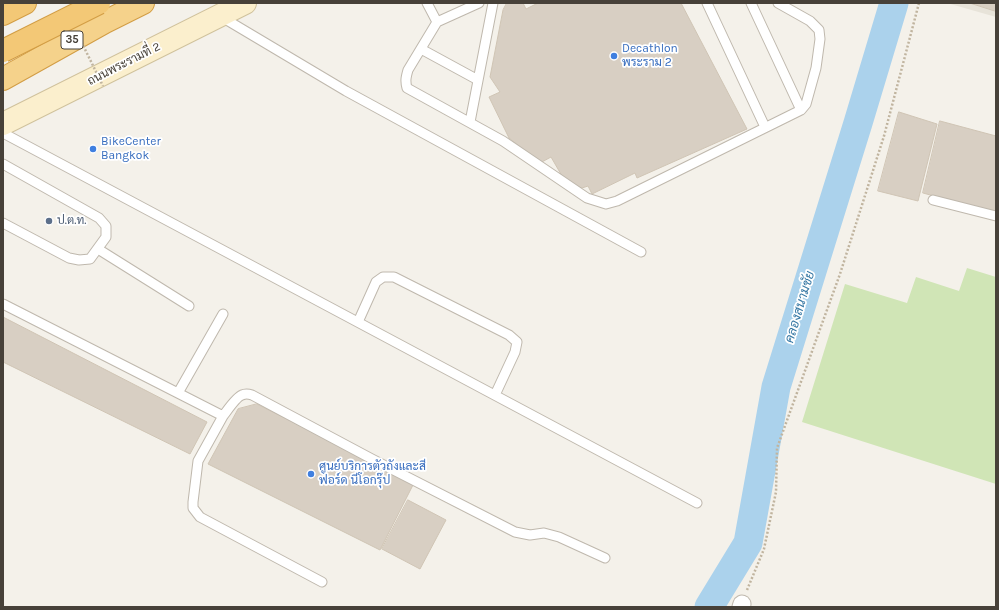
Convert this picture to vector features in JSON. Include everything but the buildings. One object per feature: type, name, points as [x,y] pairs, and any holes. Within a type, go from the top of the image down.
[{"type":"highway","points":[[3,10],[16,3]]},
{"type":"highway","points":[[3,14],[25,3]]},
{"type":"highway","points":[[3,51],[99,3]]},
{"type":"highway","name":"35","points":[[3,79],[105,22],[143,3]]},
{"type":"main road","name":"ถนนพระรามที่ 2","points":[[3,124],[245,3]]},
{"type":"lane","points":[[427,3],[437,22]]},
{"type":"lane","points":[[480,3],[437,22],[408,70],[406,79],[407,88],[503,141],[586,198],[606,204],[617,201],[801,110],[806,104],[816,68],[820,39],[819,30],[810,21],[778,3]]},
{"type":"lane","points":[[470,122],[493,3]]},
{"type":"lane","points":[[707,3],[765,127]]},
{"type":"lane","points":[[750,3],[801,110]]},
{"type":"lane","points":[[219,16],[346,91],[641,252]]},
{"type":"lane","points":[[421,49],[478,80]]},
{"type":"lane","points":[[3,133],[697,503]]},
{"type":"lane","points":[[3,164],[100,218],[106,226],[106,237],[90,258],[79,260],[69,258],[3,223]]},
{"type":"lane","points":[[933,200],[996,216]]},
{"type":"lane","points":[[98,248],[189,306]]},
{"type":"lane","points":[[358,322],[376,282],[383,277],[394,277],[509,335],[517,342],[515,352],[495,395]]},
{"type":"lane","points":[[3,304],[223,416]]},
{"type":"lane","points":[[178,393],[223,314]]},
{"type":"lane","points":[[322,582],[200,517],[193,508],[198,461],[223,416],[238,397],[242,395],[252,395],[514,532],[530,535],[544,533],[559,537],[605,558]]},
{"type":"path","points":[[741,605],[764,549],[776,492],[777,448],[840,274],[882,143],[919,3]]},
{"type":"path","points":[[76,31],[103,86]]},
{"type":"shaded area","points":[[947,3],[996,3],[996,17]]},
{"type":"green space","points":[[967,268],[996,277],[996,484],[802,422],[845,284],[907,303],[916,277],[959,291]]},
{"type":"waterway","name":"คลองสนามชัย","points":[[709,607],[748,543],[776,387],[894,3]]},
{"type":"place","name":"Decathlon พระราม 2","points":[[614,56]]},
{"type":"place","name":"BikeCenter Bangkok","points":[[93,149]]},
{"type":"place","name":"ป.ต.ท.","points":[[49,221]]},
{"type":"place","name":"ศูนย์บริการตัวถังและสี ฟอร์ด นีโอกรุ๊ป","points":[[311,474]]}]
